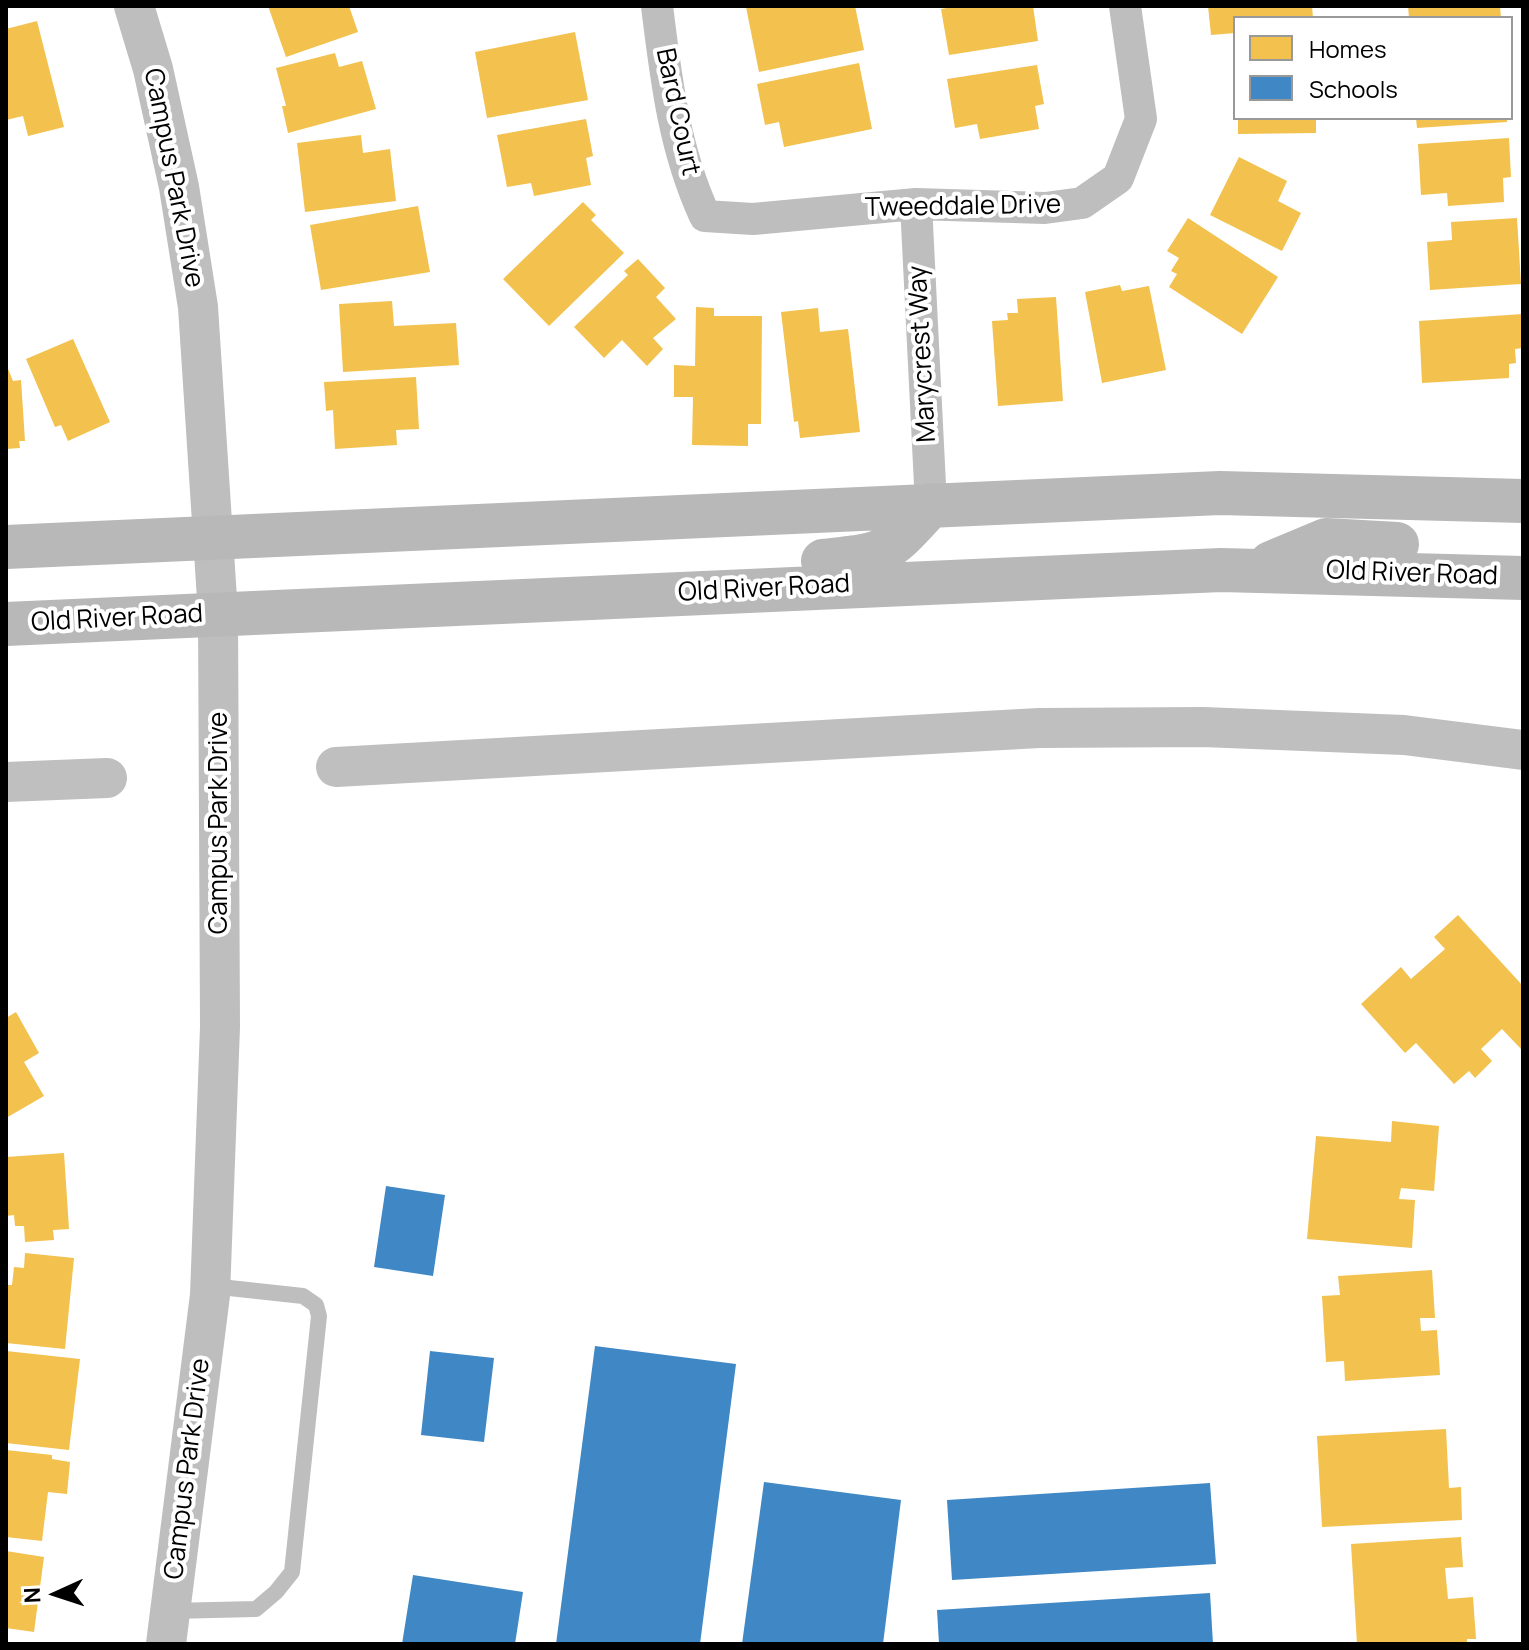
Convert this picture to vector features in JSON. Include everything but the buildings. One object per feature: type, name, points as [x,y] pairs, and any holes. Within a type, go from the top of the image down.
[{"type":"main road","points":[[6,547],[1220,493],[1523,501]]},
{"type":"main road","points":[[696,592],[724,571],[878,555],[896,543],[931,505]]},
{"type":"main road","points":[[1254,570],[1326,540],[1523,551]]},
{"type":"main road","name":"Old River Road","points":[[6,624],[1254,570],[1523,578]]},
{"type":"street","name":"Campus Park Drive","points":[[134,6],[153,69],[179,187],[198,307],[218,614],[220,1012],[210,1286],[168,1628]]},
{"type":"street","name":"Bard Court","points":[[657,6],[669,100],[686,175],[705,216],[753,219]]},
{"type":"street","name":"Tweeddale Drive","points":[[753,219],[916,204],[1045,208],[1082,203],[1118,178],[1141,119],[1125,6]]},
{"type":"street","name":"Marycrest Way","points":[[916,204],[931,505]]},
{"type":"lane","points":[[168,1628],[256,1609],[276,1592],[292,1572],[319,1316],[316,1305],[303,1296],[210,1286]]},
{"type":"waterway","points":[[336,767],[1039,728],[1203,727],[1404,735],[1523,750]]},
{"type":"waterway","points":[[6,782],[107,778]]}]
